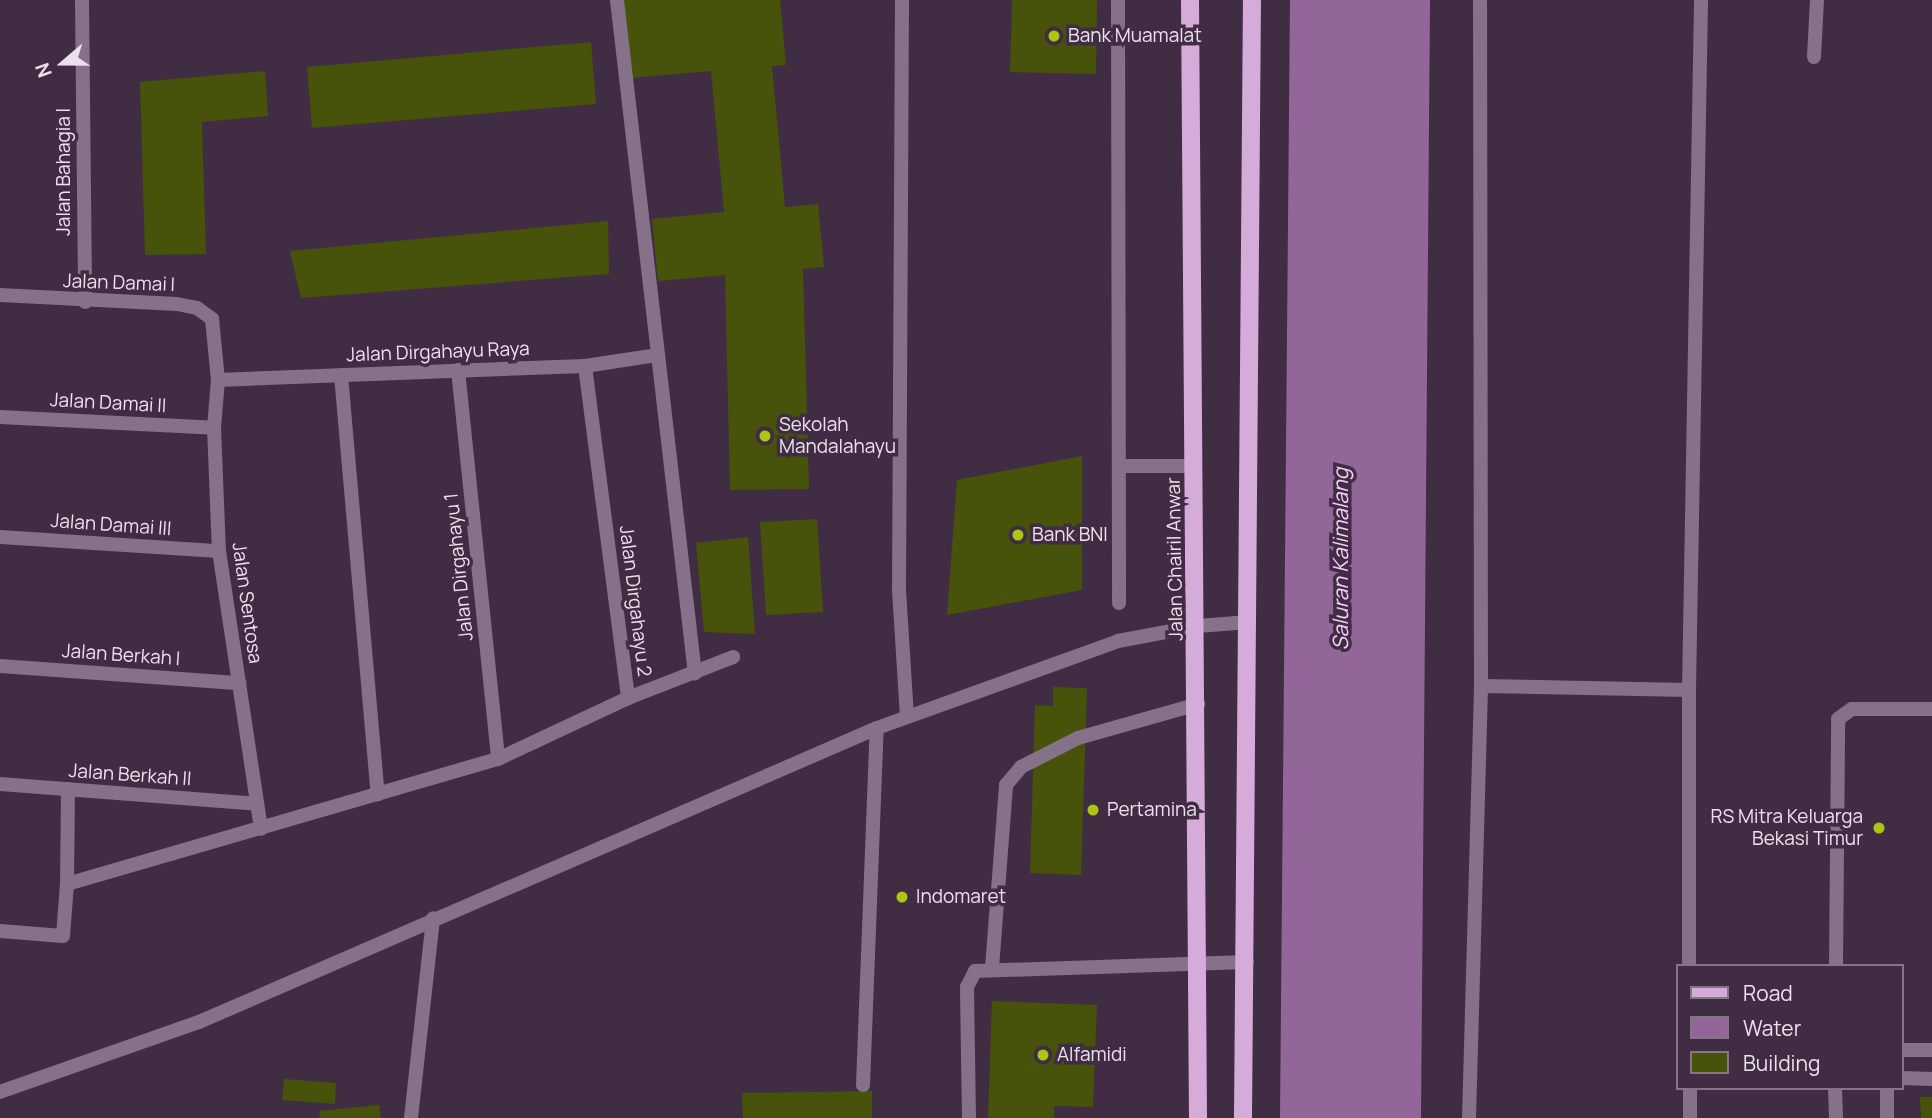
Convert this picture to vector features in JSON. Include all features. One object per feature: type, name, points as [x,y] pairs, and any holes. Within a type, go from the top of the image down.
[{"type":"main road","name":"Jalan Chairil Anwar","points":[[1190,0],[1198,626],[1198,1118]]},
{"type":"main road","points":[[1243,1118],[1247,962],[1252,0]]},
{"type":"street","name":"Jalan Bahagia I","points":[[82,0],[85,302]]},
{"type":"street","points":[[617,0],[695,674]]},
{"type":"street","points":[[902,0],[899,590],[907,716]]},
{"type":"street","points":[[1118,0],[1119,603]]},
{"type":"street","points":[[1469,1118],[1481,686],[1480,0]]},
{"type":"street","points":[[1689,964],[1689,690],[1701,0]]},
{"type":"street","points":[[1814,57],[1817,0]]},
{"type":"street","name":"Jalan Damai I","points":[[0,295],[85,302],[177,304],[206,313],[214,326],[218,380]]},
{"type":"street","name":"Jalan Dirgahayu Raya","points":[[218,380],[585,366],[658,355]]},
{"type":"street","name":"Jalan Dirgahayu 2","points":[[67,884],[498,759],[628,698],[585,366]]},
{"type":"street","name":"Jalan Dirgahayu 1","points":[[458,370],[498,759]]},
{"type":"street","points":[[341,375],[378,794]]},
{"type":"street","name":"Jalan Sentosa","points":[[218,380],[214,428],[219,551],[261,829]]},
{"type":"street","name":"Jalan Damai II","points":[[0,416],[214,428]]},
{"type":"street","points":[[1119,466],[1194,466]]},
{"type":"street","name":"Jalan Damai III","points":[[0,537],[219,551]]},
{"type":"street","points":[[0,1092],[199,1022],[877,727],[1118,641],[1198,626],[1248,622]]},
{"type":"street","points":[[628,698],[733,657]]},
{"type":"street","name":"Jalan Berkah I","points":[[0,666],[239,683]]},
{"type":"street","points":[[1481,686],[1689,690]]},
{"type":"street","points":[[992,968],[1006,785],[1021,767],[1078,738],[1198,704]]},
{"type":"street","points":[[1836,964],[1838,719],[1852,709],[1932,709]]},
{"type":"street","points":[[863,1085],[877,727]]},
{"type":"street","name":"Jalan Berkah II","points":[[0,784],[257,804]]},
{"type":"street","points":[[0,931],[63,936],[67,884],[68,789]]},
{"type":"street","points":[[411,1118],[433,918]]},
{"type":"street","points":[[969,1118],[967,988],[975,971],[992,968],[1247,962]]},
{"type":"street","points":[[1904,1050],[1932,1050]]},
{"type":"street","points":[[1904,1078],[1932,1079]]},
{"type":"street","points":[[1690,1090],[1690,1118]]},
{"type":"street","points":[[1835,1090],[1836,1118]]},
{"type":"street","points":[[1887,1090],[1887,1118]]},
{"type":"water","name":"Saluran Kalimalang","points":[[1290,0],[1430,0],[1421,1118],[1280,1118]]},
{"type":"building","points":[[624,0],[780,0],[786,65],[772,66],[785,207],[818,204],[824,267],[803,269],[809,489],[730,490],[725,275],[658,281],[652,219],[724,212],[711,71],[631,78]]},
{"type":"building","name":"Bank Muamalat","points":[[1012,0],[1097,0],[1096,74],[1010,72]]},
{"type":"building","points":[[591,42],[596,104],[312,128],[307,67]]},
{"type":"building","points":[[265,71],[268,116],[202,122],[206,254],[145,255],[140,82]]},
{"type":"building","points":[[608,221],[609,274],[301,298],[290,251]]},
{"type":"building","name":"Bank BNI","points":[[1082,456],[1082,590],[947,615],[957,480]]},
{"type":"building","points":[[817,519],[823,612],[766,615],[760,522]]},
{"type":"building","points":[[748,537],[755,634],[704,632],[696,543]]},
{"type":"building","points":[[1053,687],[1087,688],[1081,875],[1030,873],[1035,705],[1053,706]]},
{"type":"building","name":"Alfamidi","points":[[992,1001],[1097,1005],[1093,1107],[1054,1106],[1054,1118],[988,1118]]},
{"type":"building","points":[[284,1079],[336,1083],[335,1104],[282,1100]]},
{"type":"building","points":[[872,1091],[872,1118],[743,1118],[742,1093]]},
{"type":"building","points":[[1920,1097],[1932,1097],[1932,1118],[1921,1118]]},
{"type":"building","points":[[379,1105],[381,1118],[320,1118],[319,1111]]},
{"type":"place","name":"Bank Muamalat","points":[[1054,36]]},
{"type":"place","name":"Sekolah Mandalahayu","points":[[765,436]]},
{"type":"place","name":"Bank BNI","points":[[1018,535]]},
{"type":"place","name":"Pertamina","points":[[1093,810]]},
{"type":"place","name":"RS Mitra Keluarga Bekasi Timur","points":[[1879,828]]},
{"type":"place","name":"Indomaret","points":[[902,897]]},
{"type":"place","name":"Alfamidi","points":[[1043,1055]]}]
